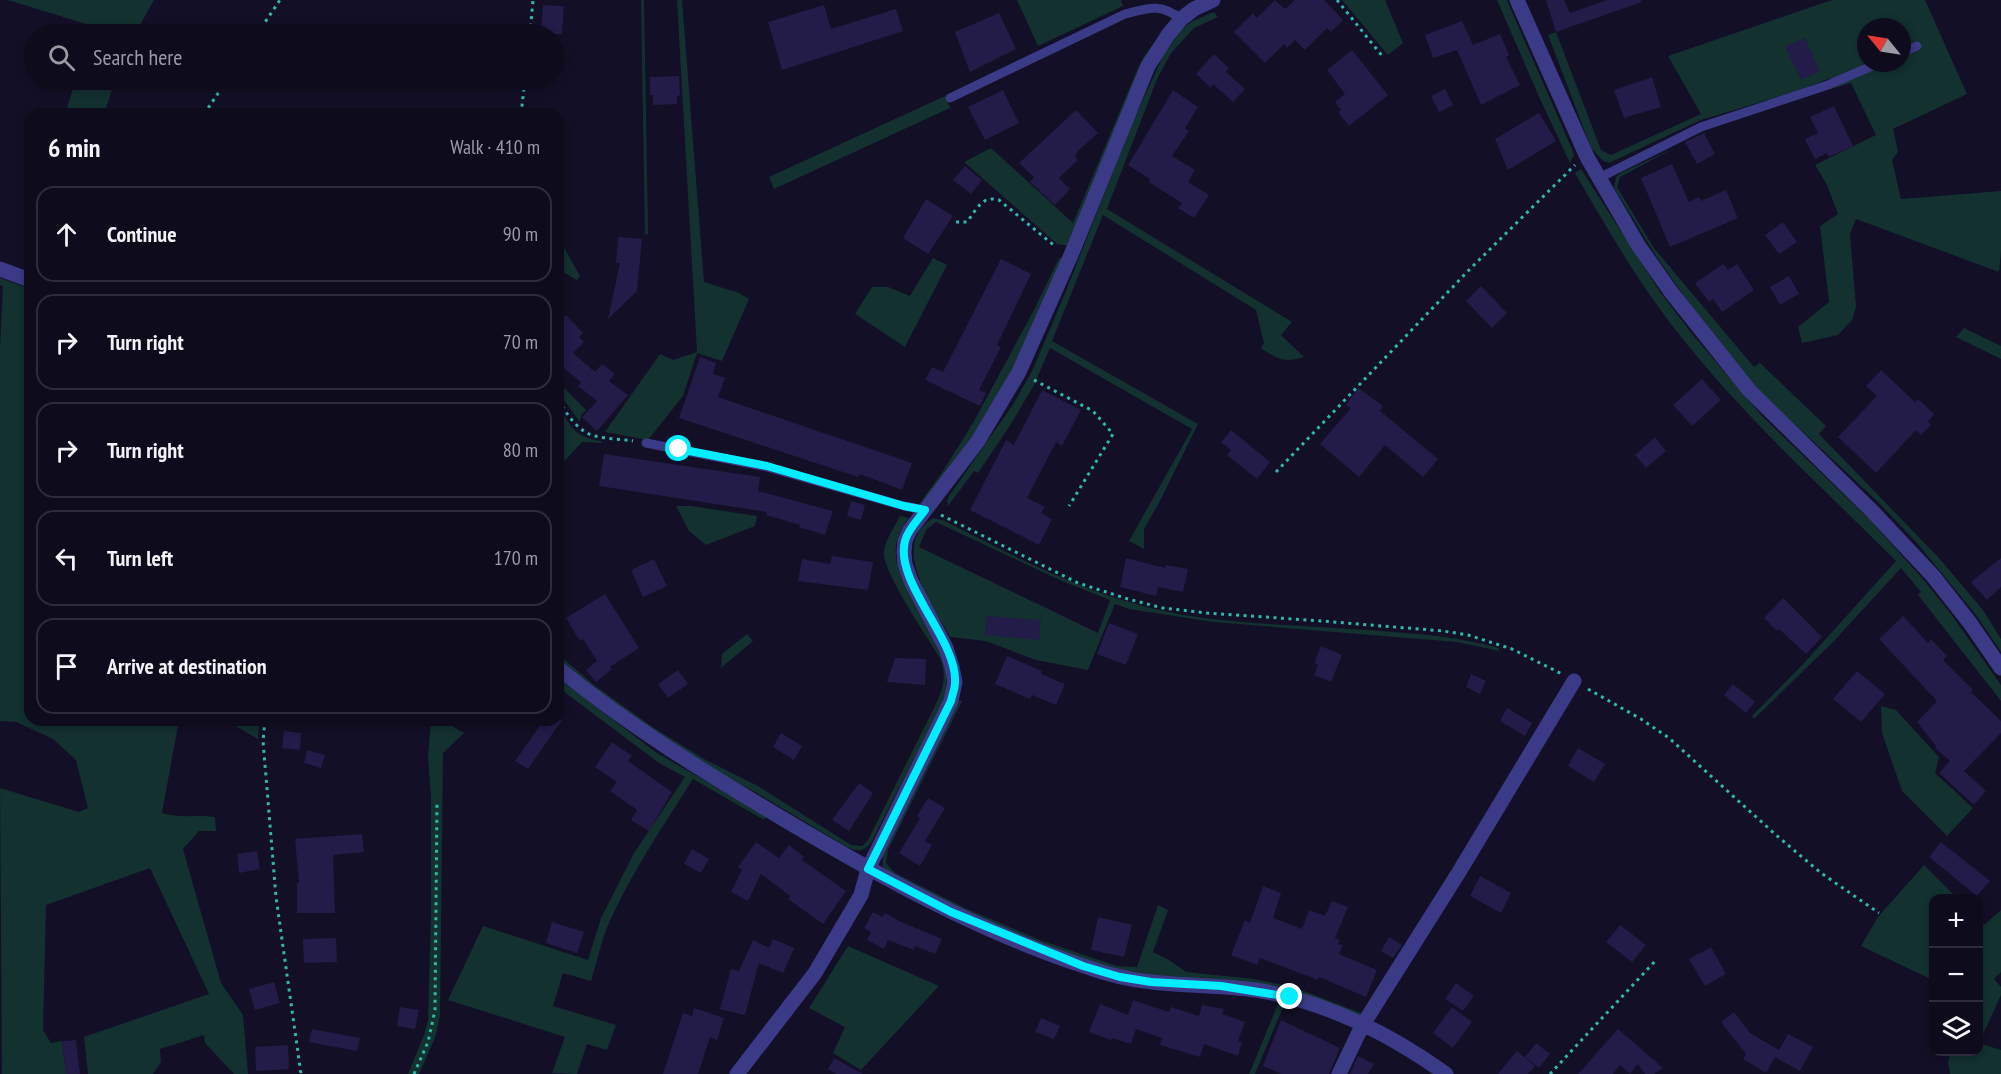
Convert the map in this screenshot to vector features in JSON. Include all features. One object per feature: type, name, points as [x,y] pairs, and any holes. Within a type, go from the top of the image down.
[{"type":"street","points":[[737,1074],[815,973],[861,895],[868,869],[951,701],[955,682],[946,648],[911,581],[905,564],[905,541],[910,530],[978,441],[1019,372],[1071,255],[1148,66],[1167,35],[1181,19],[1194,9],[1213,0]]},
{"type":"street","points":[[1517,0],[1587,157],[1638,245],[1696,325],[1749,390],[1873,512],[1933,576],[1970,623],[2001,668]]},
{"type":"street","points":[[0,269],[24,278]]},
{"type":"street","points":[[564,673],[600,703],[703,771],[868,869],[951,912],[1083,966],[1120,977],[1151,982],[1221,986],[1290,997],[1331,1010],[1408,1050],[1446,1074]]},
{"type":"street","points":[[1339,1074],[1362,1026],[1459,872],[1574,681]]},
{"type":"lane","points":[[950,98],[1125,14],[1158,4],[1181,19]]},
{"type":"lane","points":[[1911,49],[1917,46]]},
{"type":"lane","points":[[1599,178],[1701,127],[1828,85],[1858,72]]},
{"type":"lane","points":[[646,443],[767,466],[925,510]]},
{"type":"path","points":[[264,24],[280,0]]},
{"type":"path","points":[[531,24],[533,0]]},
{"type":"path","points":[[1337,0],[1383,57]]},
{"type":"path","points":[[208,108],[220,90]]},
{"type":"path","points":[[523,108],[524,90]]},
{"type":"path","points":[[1276,472],[1468,271],[1559,180],[1587,157]]},
{"type":"path","points":[[956,222],[968,222],[984,200],[992,198],[999,200],[1055,247],[1071,255]]},
{"type":"path","points":[[1019,372],[1093,411],[1113,434],[1069,506]]},
{"type":"path","points":[[564,409],[586,433],[646,443]]},
{"type":"path","points":[[925,510],[943,516],[1078,583],[1162,608],[1443,631],[1468,635],[1512,649],[1539,661],[1641,719],[1669,738],[1821,873],[1879,913]]},
{"type":"path","points":[[265,726],[276,897],[300,1074]]},
{"type":"path","points":[[414,1074],[428,1042],[435,1010],[437,801]]},
{"type":"path","points":[[1550,1074],[1657,958]]},
{"type":"green space","points":[[8,0],[154,0],[141,24],[86,24]]},
{"type":"green space","points":[[641,0],[644,0],[648,234],[645,234]]},
{"type":"green space","points":[[677,0],[682,0],[704,282],[739,293],[749,299],[722,361],[697,353],[683,396],[648,440],[605,432],[660,354],[673,360],[697,352]]},
{"type":"green space","points":[[1017,0],[1121,0],[1123,6],[1038,46]]},
{"type":"green space","points":[[1342,0],[1385,0],[1403,43],[1388,55]]},
{"type":"green space","points":[[1497,0],[1507,0],[1572,149],[1574,155],[1570,163],[1540,99]]},
{"type":"green space","points":[[1832,0],[1925,0],[1967,94],[1893,129],[1898,152],[1892,160],[1901,199],[2001,191],[1999,272],[1856,219],[1850,234],[1856,307],[1852,320],[1838,335],[1802,343],[1798,327],[1829,302],[1820,226],[1838,214],[1827,185],[1815,165],[1876,135],[1851,83],[1835,88],[1831,78],[1794,92],[1701,120],[1609,163],[1602,160],[1591,148],[1548,35],[1556,32],[1601,150],[1611,155],[1701,114],[1668,56]]},
{"type":"green space","points":[[1214,12],[1218,17],[1194,28],[1171,53],[1157,79],[1107,209],[1292,322],[1281,335],[1304,357],[1291,360],[1281,359],[1261,348],[1264,343],[1256,310],[1103,215],[1052,341],[1198,424],[1144,529],[1144,549],[1129,541],[1192,429],[1050,348],[1034,385],[1011,424],[978,473],[974,471],[948,506],[949,496],[1014,403],[1033,369],[1131,126],[1163,56],[1182,29],[1192,21]]},
{"type":"green space","points":[[1171,20],[1069,246],[1057,244],[964,162],[991,148],[1073,223],[1137,70]]},
{"type":"green space","points":[[73,90],[112,90],[106,108],[67,108]]},
{"type":"green space","points":[[945,96],[950,108],[774,189],[769,177]]},
{"type":"green space","points":[[1676,147],[1620,177],[1617,187],[1654,248],[1754,367],[1760,363],[1826,426],[1819,434],[1939,558],[1983,610],[2001,639],[2001,652],[1976,615],[1917,543],[1877,501],[1754,386],[1693,309],[1656,256],[1614,188],[1616,177]]},
{"type":"green space","points":[[1581,169],[1660,292],[1693,335],[1763,417],[1869,519],[1923,579],[1951,614],[2001,685],[2001,701],[1918,595],[1921,592],[1901,568],[1833,642],[1754,719],[1752,716],[1805,662],[1896,561],[1738,404],[1690,348],[1643,285],[1615,241],[1575,173]]},
{"type":"green space","points":[[564,248],[580,276],[577,280],[564,272]]},
{"type":"green space","points":[[933,258],[947,265],[905,347],[855,314],[872,287],[888,287],[910,296]]},
{"type":"green space","points":[[1059,258],[1064,259],[1022,353],[998,397],[964,448],[912,514],[898,538],[896,559],[899,571],[937,644],[946,670],[947,684],[945,698],[868,846],[860,850],[847,847],[755,792],[704,765],[591,689],[564,665],[564,659],[594,685],[654,728],[706,760],[758,786],[851,845],[862,846],[868,840],[936,703],[944,678],[940,658],[889,572],[885,559],[885,546],[900,516],[909,518],[943,471],[973,423],[1034,310]]},
{"type":"green space","points":[[0,278],[24,287],[24,726],[16,722],[0,721],[0,348],[3,286],[0,285]]},
{"type":"green space","points":[[1964,328],[2001,346],[2001,359],[1956,337]]},
{"type":"green space","points":[[564,388],[586,410],[581,415],[580,422],[564,400]]},
{"type":"green space","points":[[564,415],[579,434],[602,441],[601,443],[582,442],[564,462]]},
{"type":"green space","points":[[676,506],[691,506],[757,516],[755,526],[706,545],[689,531]]},
{"type":"green space","points":[[933,518],[945,521],[1070,581],[1135,604],[1169,612],[1248,622],[1440,636],[1484,644],[1499,648],[1499,651],[1457,642],[1213,622],[1129,609],[1115,604],[1088,670],[1036,660],[986,641],[950,637],[918,576],[914,559],[914,544],[920,530]],"holes":[[[936,522],[1062,581],[1110,600],[1098,633],[919,547],[926,530]]]},
{"type":"green space","points":[[747,634],[753,641],[721,668],[722,654]]},
{"type":"green space","points":[[564,683],[657,753],[767,816],[764,820],[693,779],[648,850],[618,904],[604,937],[591,981],[563,973],[553,1006],[616,1025],[607,1050],[587,1044],[577,1074],[552,1073],[565,1037],[448,1000],[483,926],[588,960],[601,918],[634,853],[685,777],[659,763],[564,692]]},
{"type":"green space","points":[[959,701],[962,701],[888,850],[886,863],[895,873],[965,908],[1040,940],[1117,966],[1137,967],[1158,905],[1168,910],[1153,952],[1186,972],[1254,979],[1296,988],[1366,1015],[1360,1019],[1335,1007],[1126,972],[1090,962],[1002,928],[886,872],[882,854]]},
{"type":"green space","points":[[1881,706],[1896,710],[1939,757],[1935,773],[1973,808],[1947,836],[1902,791],[1882,733]]},
{"type":"green space","points":[[25,726],[178,726],[162,813],[176,816],[215,817],[216,831],[199,831],[183,849],[221,983],[243,1015],[248,1074],[234,1074],[205,1043],[204,1035],[160,1049],[161,1062],[153,1074],[88,1074],[84,1037],[209,994],[150,868],[46,905],[43,1030],[51,1043],[62,1041],[66,1074],[2,1074],[0,788],[79,812],[88,808],[76,760],[53,739]]},
{"type":"green space","points":[[235,726],[259,726],[258,739]]},
{"type":"green space","points":[[431,726],[452,726],[464,733],[443,753],[440,1016],[435,1038],[419,1074],[408,1074],[428,1020],[431,797],[428,758]]},
{"type":"green space","points":[[1924,865],[1953,894],[1929,894],[1929,978],[1861,946],[1878,917]]},
{"type":"green space","points":[[2001,910],[2001,972],[1994,979],[2001,987],[2001,995],[1983,1034],[1983,924]]},
{"type":"green space","points":[[848,946],[939,986],[861,1070],[833,1053],[845,1027],[809,1008]]},
{"type":"green space","points":[[1278,1004],[1284,1005],[1255,1074],[1249,1074]]},
{"type":"green space","points":[[1983,1044],[2001,1050],[2001,1074],[1950,1074],[1950,1056],[1983,1056]]},
{"type":"building","points":[[1275,0],[1285,9],[1295,0],[1324,0],[1343,20],[1331,32],[1327,28],[1305,50],[1295,40],[1287,48],[1284,44],[1265,63],[1234,32],[1253,13],[1257,18]]},
{"type":"building","points":[[1546,0],[1564,0],[1570,13],[1607,0],[1641,0],[1642,2],[1556,32]]},
{"type":"building","points":[[543,5],[564,6],[563,24],[542,24]]},
{"type":"building","points":[[824,5],[831,29],[896,9],[903,31],[782,70],[768,22]]},
{"type":"building","points":[[999,13],[1016,49],[970,72],[955,32]]},
{"type":"building","points":[[1462,21],[1473,45],[1500,34],[1509,55],[1506,57],[1520,85],[1481,105],[1457,50],[1433,58],[1425,35]]},
{"type":"building","points":[[1805,38],[1820,71],[1801,80],[1785,47]]},
{"type":"building","points":[[1352,50],[1388,95],[1349,126],[1338,112],[1341,110],[1335,102],[1345,94],[1327,70]]},
{"type":"building","points":[[1214,54],[1229,68],[1226,72],[1245,89],[1233,102],[1213,84],[1211,88],[1196,74]]},
{"type":"building","points":[[679,76],[680,95],[677,96],[677,104],[653,105],[653,95],[650,95],[650,77]]},
{"type":"building","points":[[1652,77],[1661,107],[1624,118],[1614,90]]},
{"type":"building","points":[[1445,89],[1453,105],[1439,112],[1431,96]]},
{"type":"building","points":[[1003,90],[1019,123],[985,140],[968,107]]},
{"type":"building","points":[[1173,90],[1198,107],[1185,128],[1189,131],[1172,156],[1195,170],[1188,182],[1209,195],[1194,218],[1178,208],[1182,203],[1149,182],[1150,179],[1128,165]]},
{"type":"building","points":[[1834,106],[1853,146],[1829,157],[1827,153],[1815,159],[1805,139],[1818,133],[1810,117]]},
{"type":"building","points":[[1076,110],[1098,133],[1078,151],[1075,156],[1078,160],[1059,178],[1070,189],[1055,205],[1030,182],[1034,177],[1019,163]]},
{"type":"building","points":[[1539,113],[1556,141],[1508,170],[1495,139]]},
{"type":"building","points":[[1704,133],[1715,154],[1697,164],[1685,142]]},
{"type":"building","points":[[1672,164],[1689,202],[1699,197],[1701,201],[1726,190],[1738,218],[1670,247],[1641,178]]},
{"type":"building","points":[[965,166],[982,180],[971,194],[953,180]]},
{"type":"building","points":[[926,199],[953,216],[928,254],[903,238]]},
{"type":"building","points":[[1783,222],[1797,242],[1779,254],[1765,235]]},
{"type":"building","points":[[618,237],[642,239],[637,291],[608,319],[620,263],[616,263]]},
{"type":"building","points":[[1001,259],[1031,274],[997,345],[1001,347],[979,390],[986,393],[980,406],[925,380],[932,367],[943,372]]},
{"type":"building","points":[[1723,264],[1728,270],[1737,264],[1754,290],[1722,312],[1713,299],[1709,302],[1695,283]]},
{"type":"building","points":[[1789,276],[1799,294],[1780,305],[1770,287]]},
{"type":"building","points":[[1481,286],[1507,313],[1492,328],[1466,301]]},
{"type":"building","points":[[566,315],[583,333],[579,337],[584,342],[573,353],[595,372],[602,364],[615,374],[609,381],[628,395],[597,431],[582,417],[597,401],[578,386],[581,382],[564,368],[564,317]]},
{"type":"building","points":[[700,357],[716,363],[713,374],[725,378],[718,397],[912,463],[902,490],[860,474],[858,477],[679,418]]},
{"type":"building","points":[[1881,370],[1915,402],[1918,399],[1934,414],[1928,422],[1931,425],[1921,435],[1916,430],[1876,473],[1838,437],[1877,396],[1866,386]]},
{"type":"building","points":[[1702,379],[1721,400],[1692,426],[1673,405]]},
{"type":"building","points":[[1358,388],[1383,406],[1380,411],[1438,459],[1423,477],[1385,445],[1359,477],[1320,444],[1351,408],[1346,405]]},
{"type":"building","points":[[1042,390],[1081,410],[1062,446],[1056,442],[1027,498],[1045,507],[1041,513],[1052,519],[1039,545],[970,510],[1006,440],[1014,445]]},
{"type":"building","points":[[1231,430],[1270,462],[1257,479],[1227,455],[1231,450],[1221,442]]},
{"type":"building","points":[[1655,437],[1666,451],[1646,468],[1635,455]]},
{"type":"building","points":[[604,454],[760,477],[758,491],[833,511],[825,535],[766,515],[767,512],[599,486]]},
{"type":"building","points":[[851,501],[865,505],[861,520],[847,516]]},
{"type":"building","points":[[832,556],[873,562],[868,590],[798,581],[802,559],[830,564]]},
{"type":"building","points":[[1126,558],[1165,568],[1166,565],[1188,569],[1183,592],[1158,587],[1156,596],[1120,587]]},
{"type":"building","points":[[2001,558],[2001,587],[1987,600],[1971,582]]},
{"type":"building","points":[[654,559],[667,586],[643,597],[631,570]]},
{"type":"building","points":[[605,594],[639,648],[610,667],[612,669],[596,682],[586,670],[597,661],[583,639],[580,641],[566,618]]},
{"type":"building","points":[[1783,598],[1822,637],[1806,654],[1764,618]]},
{"type":"building","points":[[987,616],[1041,620],[1039,640],[985,635]]},
{"type":"building","points":[[1903,616],[1928,643],[1931,639],[1947,656],[1943,660],[2001,721],[2001,733],[1964,771],[1986,791],[1974,805],[1939,773],[1950,761],[1935,748],[1936,746],[1917,722],[1937,701],[1879,639]]},
{"type":"building","points":[[1109,623],[1138,634],[1126,665],[1097,654]]},
{"type":"building","points":[[1321,646],[1342,655],[1331,682],[1314,675],[1318,665],[1314,663]]},
{"type":"building","points":[[1007,656],[1065,684],[1056,705],[1032,695],[1030,699],[995,684]]},
{"type":"building","points":[[895,658],[926,659],[925,685],[887,682]]},
{"type":"building","points":[[678,670],[688,684],[668,698],[658,684]]},
{"type":"building","points":[[1857,671],[1885,694],[1861,722],[1833,699]]},
{"type":"building","points":[[1471,674],[1486,681],[1480,694],[1466,687]]},
{"type":"building","points":[[1733,684],[1755,702],[1746,713],[1724,695]]},
{"type":"building","points":[[1507,708],[1532,723],[1525,736],[1500,721]]},
{"type":"building","points":[[540,726],[558,726],[528,769],[515,761]]},
{"type":"building","points":[[284,731],[301,733],[300,750],[282,748]]},
{"type":"building","points":[[781,733],[802,746],[794,760],[773,747]]},
{"type":"building","points":[[612,742],[632,756],[628,761],[672,792],[649,831],[631,820],[637,810],[610,791],[617,782],[595,767]]},
{"type":"building","points":[[1578,748],[1605,764],[1594,782],[1568,766]]},
{"type":"building","points":[[307,750],[325,755],[321,768],[304,763]]},
{"type":"building","points":[[859,783],[873,793],[849,831],[832,820]]},
{"type":"building","points":[[928,798],[945,808],[925,841],[932,845],[920,866],[899,853],[920,818],[917,816]]},
{"type":"building","points":[[362,834],[364,852],[333,855],[335,913],[297,913],[297,883],[299,883],[295,839]]},
{"type":"building","points":[[756,842],[779,858],[789,845],[804,857],[802,860],[846,891],[823,924],[788,899],[790,896],[761,874],[748,901],[731,892],[742,870],[738,867]]},
{"type":"building","points":[[1941,842],[1990,881],[1979,894],[1975,894],[1929,857]]},
{"type":"building","points":[[692,849],[709,859],[701,873],[684,864]]},
{"type":"building","points":[[257,851],[260,869],[239,873],[237,854]]},
{"type":"building","points":[[1480,876],[1511,893],[1501,913],[1470,896]]},
{"type":"building","points":[[1263,886],[1281,893],[1273,918],[1302,929],[1309,910],[1325,916],[1332,901],[1348,907],[1335,938],[1340,940],[1338,944],[1343,945],[1339,954],[1377,970],[1366,997],[1319,977],[1318,980],[1260,958],[1257,965],[1231,955],[1245,920],[1250,923]]},
{"type":"building","points":[[873,912],[882,917],[885,913],[942,939],[935,954],[915,946],[914,950],[888,940],[884,949],[867,940],[871,932],[864,928]]},
{"type":"building","points":[[1098,917],[1132,925],[1124,957],[1091,950]]},
{"type":"building","points":[[552,922],[584,932],[577,953],[546,943]]},
{"type":"building","points":[[1620,925],[1646,945],[1632,962],[1606,942]]},
{"type":"building","points":[[1389,937],[1402,945],[1393,958],[1381,951]]},
{"type":"building","points":[[336,938],[337,962],[304,963],[303,939]]},
{"type":"building","points":[[773,939],[794,948],[783,973],[759,963],[745,1015],[720,1009],[731,969],[739,971],[753,940],[769,948]]},
{"type":"building","points":[[1711,947],[1726,974],[1705,986],[1689,959]]},
{"type":"building","points":[[274,982],[280,1003],[255,1010],[249,989]]},
{"type":"building","points":[[1456,983],[1474,996],[1463,1011],[1445,999]]},
{"type":"building","points":[[1133,1000],[1169,1012],[1171,1007],[1199,1016],[1202,1005],[1224,1009],[1222,1014],[1245,1022],[1238,1041],[1242,1042],[1238,1056],[1204,1044],[1200,1057],[1160,1045],[1162,1038],[1136,1029],[1131,1044],[1089,1032],[1100,1004],[1128,1015]]},
{"type":"building","points":[[400,1007],[419,1010],[415,1029],[397,1026]]},
{"type":"building","points":[[1452,1007],[1472,1022],[1453,1048],[1433,1033]]},
{"type":"building","points":[[694,1008],[724,1018],[717,1040],[710,1037],[698,1074],[663,1074],[683,1013],[692,1016]]},
{"type":"building","points":[[1734,1012],[1750,1033],[1779,1050],[1766,1073],[1743,1059],[1746,1054],[1721,1022]]},
{"type":"building","points":[[1041,1018],[1060,1026],[1054,1039],[1035,1032]]},
{"type":"building","points":[[1281,1020],[1340,1048],[1329,1074],[1281,1074],[1263,1066]]},
{"type":"building","points":[[312,1029],[360,1038],[357,1051],[309,1042]]},
{"type":"building","points":[[1618,1029],[1663,1068],[1654,1074],[1645,1074],[1638,1064],[1630,1074],[1620,1065],[1613,1074],[1578,1074]]},
{"type":"building","points":[[1788,1034],[1813,1047],[1800,1071],[1775,1057]]},
{"type":"building","points":[[76,1040],[80,1074],[66,1074],[62,1041]]},
{"type":"building","points":[[1536,1043],[1550,1054],[1539,1068],[1525,1057]]},
{"type":"building","points":[[288,1045],[289,1069],[256,1071],[255,1047]]},
{"type":"building","points":[[1517,1051],[1535,1066],[1528,1074],[1498,1074]]},
{"type":"building","points":[[1358,1056],[1374,1064],[1368,1074],[1350,1074]]},
{"type":"building","points":[[834,1058],[863,1074],[836,1074],[828,1069]]},
{"type":"route","points":[[679,449],[767,466],[925,510],[905,541],[905,564],[911,581],[946,648],[955,682],[951,701],[868,869],[951,912],[1083,966],[1120,977],[1151,982],[1221,986],[1290,997]]}]
